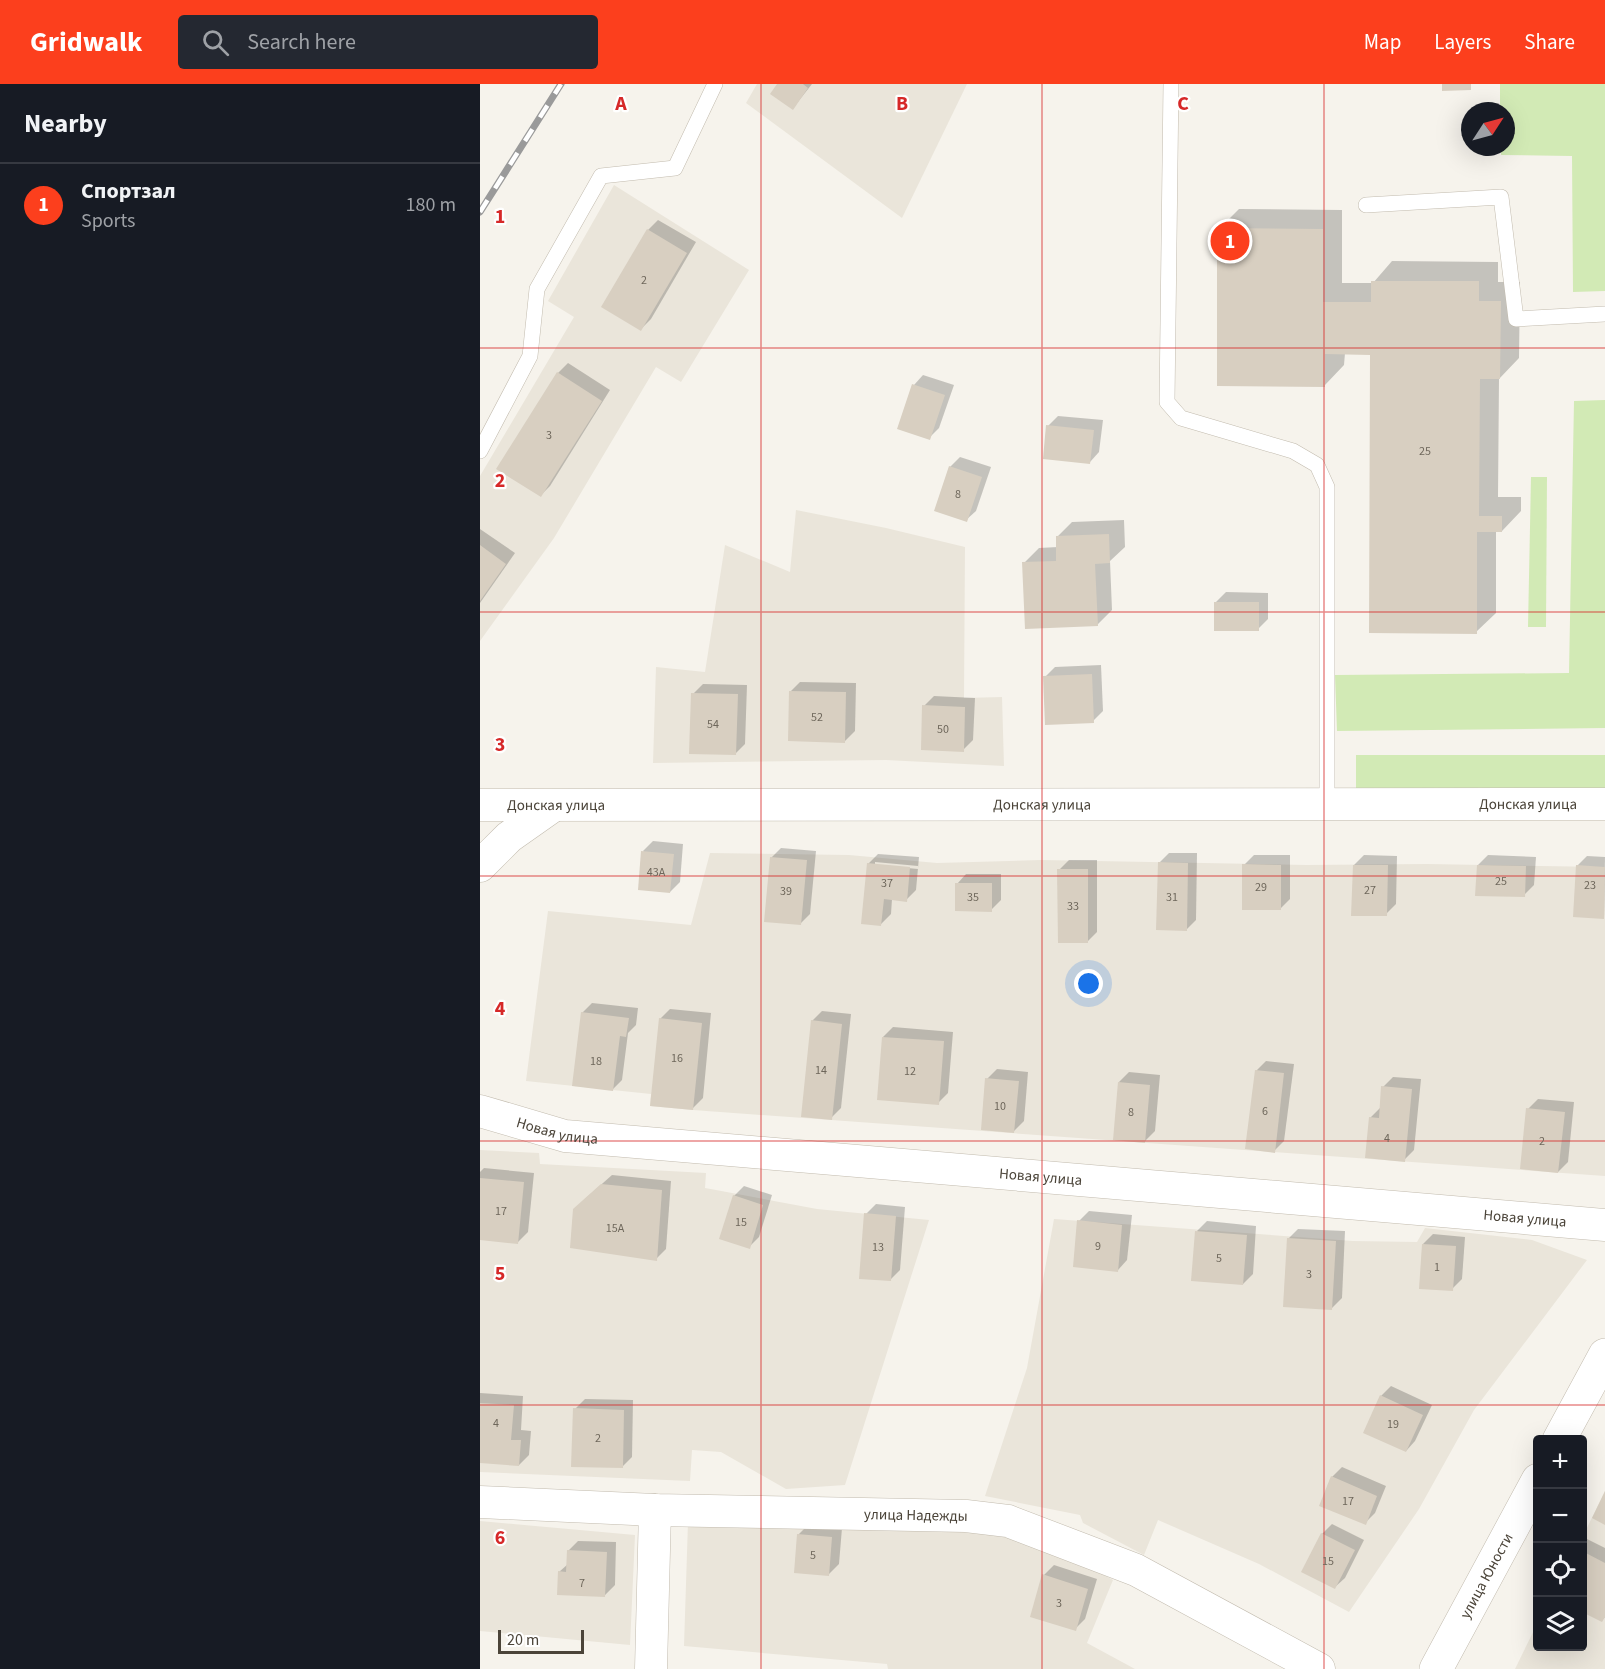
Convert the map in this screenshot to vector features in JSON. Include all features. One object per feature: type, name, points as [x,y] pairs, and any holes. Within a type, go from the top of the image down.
[{"type":"street","name":"Донская улица","points":[[480,805],[1605,804]]},
{"type":"street","points":[[480,866],[509,837],[553,806]]},
{"type":"street","name":"Новая улица","points":[[480,1111],[565,1136],[1605,1225]]},
{"type":"street","points":[[1562,1435],[1605,1355]]},
{"type":"street","name":"улица Юности","points":[[1436,1669],[1533,1489]]},
{"type":"street","name":"улица Надежды","points":[[480,1503],[655,1510],[966,1516],[1008,1521],[1136,1570],[1319,1669]]},
{"type":"street","points":[[651,1669],[655,1510]]},
{"type":"lane","points":[[480,451],[530,356],[537,289],[601,176],[675,168],[715,84]]},
{"type":"lane","points":[[1171,84],[1167,402],[1181,418],[1293,451],[1317,465],[1327,487],[1327,804]]},
{"type":"lane","points":[[1366,205],[1501,198],[1516,319],[1605,314]]},
{"type":"shaded area","points":[[757,84],[967,84],[902,218],[746,103]]},
{"type":"shaded area","points":[[614,185],[749,270],[681,382],[656,367],[554,538],[480,641],[480,476],[574,317],[548,301]]},
{"type":"shaded area","points":[[796,510],[965,547],[964,698],[1002,697],[1004,766],[886,760],[653,763],[656,667],[705,672],[725,545],[790,572]]},
{"type":"shaded area","points":[[710,853],[849,855],[937,863],[1041,860],[1605,867],[1605,1176],[693,1110],[650,1106],[651,1094],[526,1081],[548,911],[691,925]]},
{"type":"shaded area","points":[[480,1150],[539,1153],[540,1164],[706,1173],[705,1188],[817,1209],[929,1220],[845,1485],[786,1489],[721,1452],[692,1450],[690,1481],[480,1472]]},
{"type":"shaded area","points":[[1054,1219],[1353,1241],[1417,1242],[1425,1228],[1532,1240],[1587,1260],[1474,1410],[1419,1509],[1349,1612],[1259,1564],[1158,1520],[1144,1555],[1083,1523],[1080,1515],[985,1496],[1027,1368]]},
{"type":"shaded area","points":[[1605,1491],[1605,1669],[1515,1669],[1533,1632],[1533,1651],[1587,1651],[1587,1528]]},
{"type":"shaded area","points":[[480,1521],[635,1535],[630,1645],[480,1631]]},
{"type":"shaded area","points":[[688,1522],[1002,1529],[1082,1563],[1113,1580],[1087,1643],[1135,1669],[888,1669],[887,1664],[684,1646]]},
{"type":"green space","points":[[1500,84],[1605,84],[1605,291],[1573,292],[1572,156],[1515,155],[1515,102],[1500,102]]},
{"type":"green space","points":[[1605,400],[1605,728],[1337,731],[1335,675],[1569,673],[1574,401]]},
{"type":"green space","points":[[1531,477],[1547,477],[1546,627],[1528,627]]},
{"type":"green space","points":[[1356,755],[1605,755],[1605,790],[1356,790]]},
{"type":"building","points":[[777,84],[803,84],[808,88],[793,110],[770,94]]},
{"type":"building","points":[[1442,84],[1471,84],[1471,90],[1442,91]]},
{"type":"building","points":[[1217,228],[1323,229],[1323,302],[1371,302],[1371,281],[1479,281],[1479,301],[1501,301],[1500,379],[1480,379],[1479,516],[1502,516],[1502,532],[1477,532],[1477,634],[1369,633],[1370,355],[1325,354],[1325,387],[1217,386]]},
{"type":"building","points":[[647,229],[687,253],[641,331],[601,307]]},
{"type":"building","points":[[557,372],[602,401],[541,497],[496,469]]},
{"type":"building","points":[[912,384],[945,395],[930,440],[897,429]]},
{"type":"building","points":[[1046,425],[1094,430],[1090,464],[1043,459]]},
{"type":"building","points":[[949,466],[982,477],[967,522],[934,511]]},
{"type":"building","points":[[1109,534],[1110,563],[1095,564],[1098,626],[1025,629],[1022,562],[1056,561],[1056,536]]},
{"type":"building","points":[[480,545],[506,564],[480,601]]},
{"type":"building","points":[[1214,602],[1259,602],[1259,631],[1214,631]]},
{"type":"building","points":[[1092,674],[1094,723],[1045,725],[1043,676]]},
{"type":"building","points":[[789,691],[846,692],[845,743],[788,741]]},
{"type":"building","points":[[691,693],[738,694],[736,755],[689,754]]},
{"type":"building","points":[[922,705],[965,707],[964,752],[921,750]]},
{"type":"building","points":[[641,851],[674,854],[670,893],[638,890]]},
{"type":"building","points":[[770,857],[807,860],[801,925],[764,922]]},
{"type":"building","points":[[1158,862],[1188,863],[1187,931],[1156,930]]},
{"type":"building","points":[[867,863],[910,867],[907,902],[884,899],[881,926],[861,924]]},
{"type":"building","points":[[1242,864],[1281,865],[1281,910],[1242,910]]},
{"type":"building","points":[[1353,865],[1388,865],[1387,916],[1351,916]]},
{"type":"building","points":[[1477,865],[1526,866],[1525,897],[1475,896]]},
{"type":"building","points":[[1576,865],[1605,867],[1604,919],[1573,917]]},
{"type":"building","points":[[1057,869],[1088,869],[1088,943],[1058,943]]},
{"type":"building","points":[[955,883],[992,883],[992,912],[955,911]]},
{"type":"building","points":[[581,1012],[629,1018],[626,1037],[620,1036],[613,1091],[572,1086]]},
{"type":"building","points":[[659,1018],[702,1023],[693,1110],[650,1106]]},
{"type":"building","points":[[811,1020],[842,1024],[832,1120],[801,1117]]},
{"type":"building","points":[[882,1037],[944,1041],[939,1105],[877,1100]]},
{"type":"building","points":[[1255,1070],[1284,1073],[1275,1153],[1245,1149]]},
{"type":"building","points":[[985,1078],[1019,1081],[1014,1133],[981,1130]]},
{"type":"building","points":[[1118,1082],[1150,1085],[1145,1143],[1113,1140]]},
{"type":"building","points":[[1381,1086],[1412,1089],[1405,1162],[1365,1158],[1369,1117],[1379,1118]]},
{"type":"building","points":[[1526,1108],[1565,1112],[1558,1173],[1520,1169]]},
{"type":"building","points":[[480,1178],[524,1182],[518,1244],[480,1240]]},
{"type":"building","points":[[601,1184],[662,1190],[657,1261],[570,1248],[573,1209]]},
{"type":"building","points":[[733,1195],[763,1205],[750,1249],[719,1239]]},
{"type":"building","points":[[864,1213],[896,1216],[891,1281],[859,1279]]},
{"type":"building","points":[[1077,1220],[1122,1225],[1118,1272],[1073,1267]]},
{"type":"building","points":[[1195,1231],[1247,1235],[1243,1285],[1191,1281]]},
{"type":"building","points":[[1287,1238],[1336,1241],[1332,1310],[1283,1307]]},
{"type":"building","points":[[1422,1244],[1456,1246],[1453,1291],[1419,1289]]},
{"type":"building","points":[[1380,1395],[1423,1415],[1406,1452],[1363,1433]]},
{"type":"building","points":[[480,1403],[514,1405],[511,1440],[521,1440],[519,1466],[480,1463]]},
{"type":"building","points":[[573,1408],[624,1410],[623,1468],[571,1467]]},
{"type":"building","points":[[1331,1476],[1377,1496],[1366,1525],[1319,1506]]},
{"type":"building","points":[[1605,1491],[1605,1525],[1592,1518]]},
{"type":"building","points":[[1321,1533],[1355,1550],[1335,1589],[1301,1572]]},
{"type":"building","points":[[797,1534],[832,1537],[829,1576],[794,1573]]},
{"type":"building","points":[[567,1550],[607,1552],[605,1597],[557,1595],[558,1571],[566,1572]]},
{"type":"building","points":[[1587,1554],[1605,1563],[1605,1617],[1602,1622],[1587,1614]]},
{"type":"building","points":[[1042,1574],[1088,1589],[1076,1631],[1030,1617]]},
{"type":"railway","points":[[480,212],[561,84]]},
{"type":"place","name":"Спортзал","points":[[1230,241]]}]
